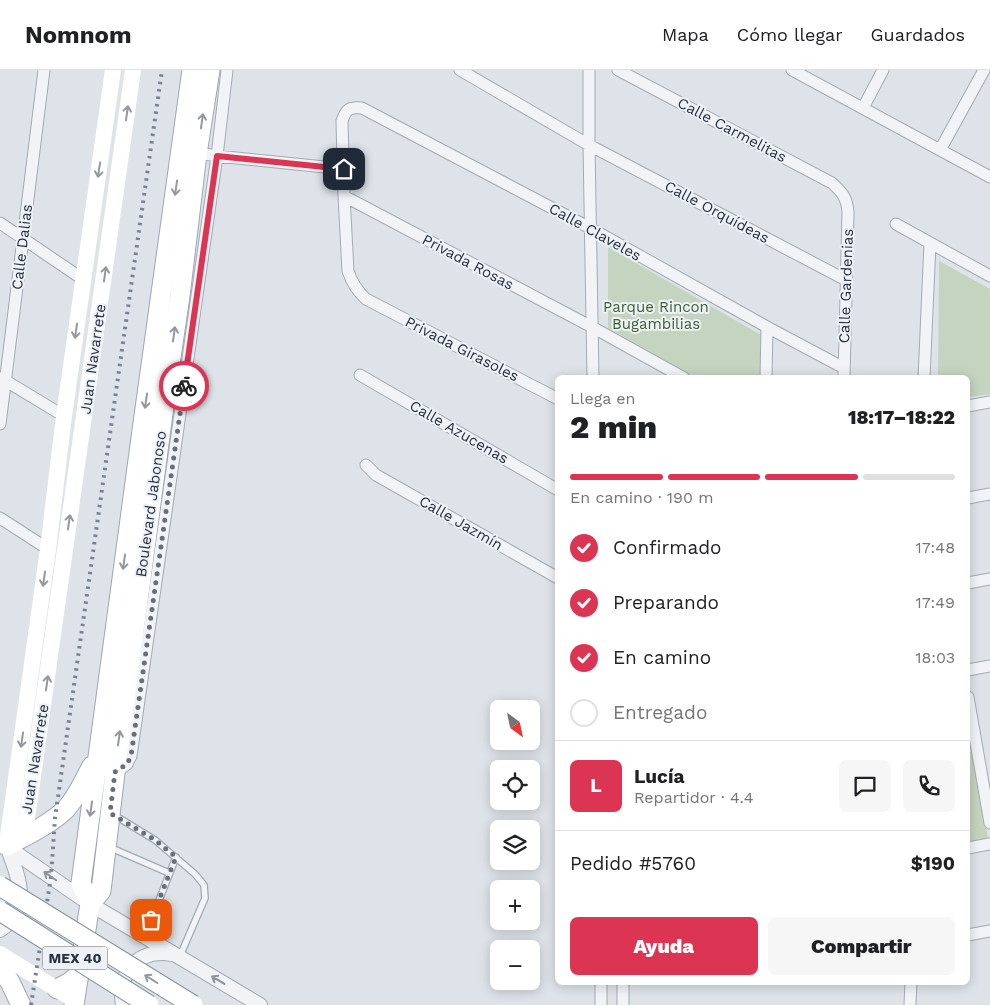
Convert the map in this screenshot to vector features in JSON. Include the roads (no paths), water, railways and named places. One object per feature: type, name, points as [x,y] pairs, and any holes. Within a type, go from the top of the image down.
[{"type":"main road","name":"Juan Navarrete","points":[[3,844],[48,549],[64,416],[113,70]]},
{"type":"main road","name":"Juan Navarrete","points":[[3,844],[27,818],[133,70]]},
{"type":"main road","name":"Boulevard Jabonoso","points":[[77,1003],[79,974],[90,904],[101,890],[115,772],[174,393],[180,296],[200,209],[189,152],[192,70]]},
{"type":"main road","name":"Boulevard Jabonoso","points":[[90,904],[81,883],[98,754],[189,152],[210,70]]},
{"type":"main road","points":[[3,844],[39,828],[67,808],[98,754]]},
{"type":"main road","name":"MEX 40","points":[[0,886],[193,1005]]},
{"type":"main road","name":"MEX 40","points":[[0,911],[149,1005]]},
{"type":"main road","points":[[1,969],[57,990],[77,1003]]},
{"type":"main road","points":[[1,969],[21,1005]]},
{"type":"main road","points":[[57,990],[79,974]]},
{"type":"street","name":"Calle Dalias","points":[[0,424],[3,379],[44,70]]},
{"type":"street","points":[[200,209],[217,156],[227,70]]},
{"type":"street","name":"Calle Orquídeas","points":[[460,70],[589,145],[846,280]]},
{"type":"street","points":[[589,70],[592,375]]},
{"type":"street","name":"Calle Carmelitas","points":[[618,70],[832,183],[843,195]]},
{"type":"street","points":[[792,70],[990,177]]},
{"type":"street","points":[[862,108],[883,70]]},
{"type":"street","points":[[940,150],[984,70]]},
{"type":"street","name":"Calle Claveles","points":[[344,169],[342,121],[349,109],[354,107],[362,108],[590,228],[844,373]]},
{"type":"street","points":[[189,152],[344,169],[344,196]]},
{"type":"street","name":"Calle Gardenias","points":[[843,195],[848,212],[844,373]]},
{"type":"street","name":"Privada Girasoles","points":[[344,196],[348,271],[358,292],[366,299],[555,397]]},
{"type":"street","name":"Privada Rosas","points":[[344,196],[679,375]]},
{"type":"street","points":[[0,223],[84,280]]},
{"type":"street","points":[[896,224],[990,276]]},
{"type":"street","points":[[924,375],[930,243]]},
{"type":"street","points":[[766,328],[766,375]]},
{"type":"street","name":"Calle Azucenas","points":[[360,374],[555,488]]},
{"type":"street","points":[[3,379],[64,416]]},
{"type":"street","points":[[970,406],[990,402]]},
{"type":"street","name":"Calle Jazmín","points":[[366,465],[376,475],[555,576]]},
{"type":"street","points":[[970,498],[990,494]]},
{"type":"street","points":[[0,518],[48,549]]},
{"type":"street","points":[[970,583],[990,579]]},
{"type":"street","points":[[970,670],[990,666]]},
{"type":"street","points":[[970,705],[984,759],[990,823]]},
{"type":"street","points":[[3,844],[90,904],[260,1005]]},
{"type":"street","points":[[0,930],[9,923],[14,914],[19,902],[20,886],[3,844]]},
{"type":"street","points":[[970,848],[990,844]]},
{"type":"street","points":[[970,935],[990,931]]},
{"type":"street","points":[[123,1005],[122,989],[124,981],[127,973],[138,960],[154,953],[171,954],[180,957]]},
{"type":"street","points":[[601,985],[601,1005]]},
{"type":"street","points":[[623,985],[624,1005]]},
{"type":"street","points":[[910,1005],[911,985]]},
{"type":"lane","points":[[110,813],[155,840],[195,874],[204,885],[205,898],[180,957]]},
{"type":"lane","points":[[106,846],[170,873]]},
{"type":"lane","points":[[145,936],[176,857]]},
{"type":"railway","points":[[31,1005],[51,877],[55,818],[162,70]]},
{"type":"park label","name":"Parque Rincon Bugambilias","points":[[656,316]]}]
